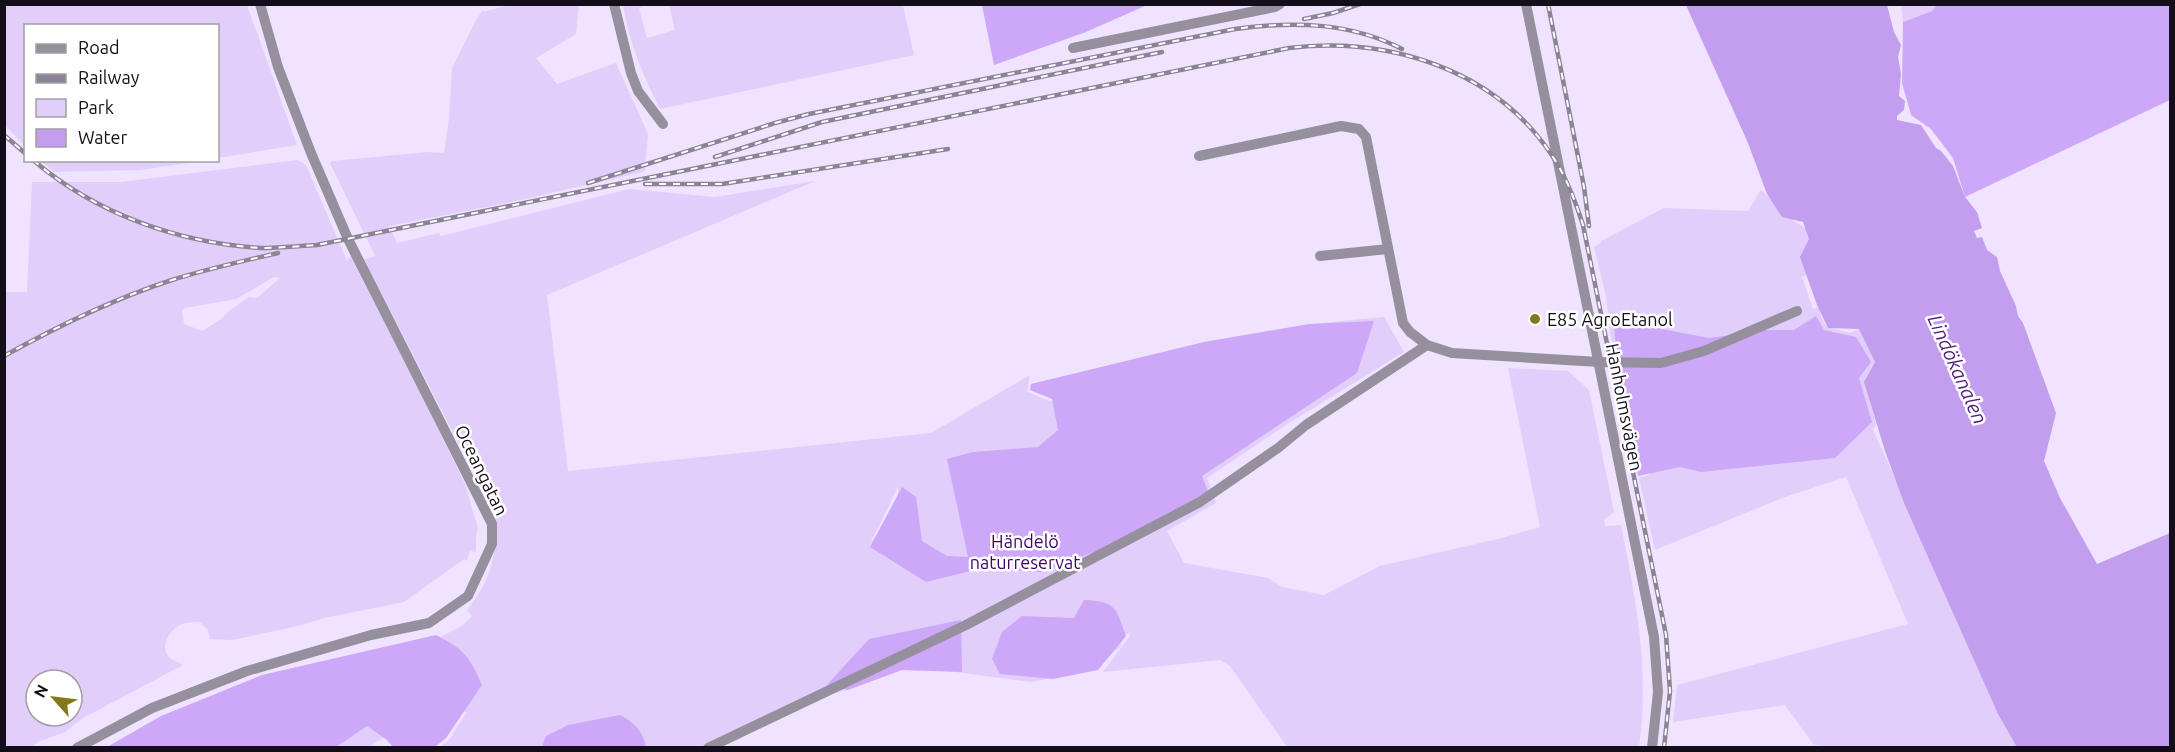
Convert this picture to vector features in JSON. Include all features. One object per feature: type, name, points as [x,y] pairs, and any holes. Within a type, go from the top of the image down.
[{"type":"street","name":"Oceangatan","points":[[77,747],[152,708],[247,671],[371,635],[429,623],[468,596],[492,544],[492,524],[351,246],[311,153],[278,67],[260,4]]},
{"type":"street","points":[[614,4],[634,82],[638,91],[663,124]]},
{"type":"street","points":[[1073,48],[1275,7],[1280,4]]},
{"type":"street","name":"Hanholmsvägen","points":[[1526,4],[1654,637],[1658,692],[1652,747]]},
{"type":"street","points":[[1199,156],[1341,126],[1359,129],[1366,137],[1403,323],[1410,332],[1427,345],[1452,353],[1599,362],[1660,363],[1704,351],[1797,311]]},
{"type":"street","points":[[1320,256],[1388,249]]},
{"type":"street","points":[[708,747],[966,625],[1200,502],[1278,448],[1306,425],[1427,345]]},
{"type":"green space","name":"Händelö naturreservat","points":[[513,4],[579,5],[576,34],[536,58],[557,84],[616,63],[648,134],[645,170],[516,201],[389,226],[397,243],[439,233],[441,236],[629,189],[715,197],[815,181],[547,295],[568,471],[931,433],[1030,375],[1027,392],[1056,401],[1311,329],[1311,324],[1384,317],[1404,352],[1286,425],[1207,478],[1216,503],[1167,531],[1184,563],[1268,578],[1282,587],[1324,595],[1380,566],[1540,527],[1508,368],[1568,371],[1589,390],[1614,512],[1604,520],[1605,526],[1621,525],[1627,553],[1642,663],[1643,691],[1639,747],[1287,747],[1230,666],[1220,660],[1103,672],[1130,636],[1129,633],[1124,635],[1120,647],[1093,669],[1031,682],[948,671],[898,670],[850,689],[803,703],[711,747],[440,747],[449,740],[467,712],[417,715],[369,747],[138,748],[440,651],[442,636],[462,626],[472,616],[467,610],[484,584],[493,559],[495,532],[489,502],[364,260],[375,256],[330,163],[428,152],[444,153],[452,68],[476,20],[483,10],[483,12]],"holes":[[[898,487],[893,510],[870,544]]]},
{"type":"green space","points":[[982,4],[1147,5],[1086,32],[994,65]]},
{"type":"green space","points":[[4,5],[247,5],[297,145],[219,158],[219,24],[24,24],[24,145],[5,125]]},
{"type":"green space","points":[[623,5],[645,5],[639,8],[647,38],[675,30],[669,5],[903,5],[914,55],[660,109],[637,58]]},
{"type":"green space","points":[[1901,5],[1937,5],[1932,11],[1903,22]]},
{"type":"green space","points":[[1937,5],[2170,5],[2170,100],[1965,197],[1953,158],[1931,129],[1911,115],[1902,83],[1903,22],[1932,11]]},
{"type":"green space","points":[[298,160],[306,165],[347,261],[352,253],[465,484],[478,528],[476,552],[470,551],[467,561],[464,559],[404,602],[232,640],[210,639],[208,630],[200,622],[182,624],[169,635],[165,649],[170,658],[183,665],[84,717],[84,668],[24,668],[24,728],[70,728],[38,742],[32,747],[5,748],[4,292],[27,292],[32,182],[121,182]],"holes":[[[274,277],[280,278],[257,298],[249,297],[202,331],[184,324],[182,310],[185,308],[236,299]]]},
{"type":"green space","points":[[42,162],[194,162],[140,170],[54,172]]},
{"type":"green space","points":[[1761,190],[1795,222],[1810,230],[1807,274],[1802,277],[1813,309],[1819,307],[1821,317],[1827,327],[1850,333],[1861,328],[1877,366],[1866,383],[1876,425],[1873,430],[2017,747],[1825,747],[1813,744],[1785,705],[1673,722],[1677,685],[1908,624],[1846,477],[1785,497],[1655,550],[1639,478],[1650,475],[1611,338],[1606,296],[1594,247],[1601,241],[1664,208],[1748,211]]},
{"type":"green space","points":[[1816,316],[1824,330],[1856,337],[1871,362],[1859,378],[1872,422],[1835,458],[1701,472],[1680,467],[1638,476],[1614,320],[1709,338],[1766,330],[1794,330]]},
{"type":"green space","points":[[1374,321],[1357,373],[1202,476],[1211,499],[1158,527],[1042,572],[979,569],[926,582],[870,547],[902,487],[916,497],[922,541],[947,556],[968,557],[947,459],[973,452],[1038,447],[1058,430],[1052,399],[1030,390],[1031,384],[1204,342],[1309,324]]},
{"type":"green space","points":[[1084,600],[1109,604],[1117,613],[1126,636],[1098,670],[1053,679],[1000,674],[992,659],[1002,632],[1022,616],[1074,618]]},
{"type":"green space","points":[[961,620],[962,672],[902,670],[848,690],[827,685],[869,639]]},
{"type":"green space","points":[[436,635],[465,655],[474,667],[482,685],[446,738],[435,747],[393,747],[367,726],[336,747],[107,747],[161,716],[262,675]]},
{"type":"green space","points":[[620,715],[637,728],[643,736],[646,747],[542,747],[546,736],[568,725]]},
{"type":"water","name":"Lindökanalen","points":[[1686,5],[1887,5],[1894,32],[1901,45],[1898,57],[1901,74],[1899,96],[1905,101],[1904,110],[1897,116],[1897,120],[1921,125],[1936,148],[1953,166],[1965,197],[1977,212],[1982,228],[1974,231],[1977,238],[1982,237],[1987,250],[1997,257],[2000,271],[2023,323],[2056,413],[2044,461],[2060,498],[2097,564],[2170,533],[2170,747],[2017,747],[1998,714],[1904,503],[1864,382],[1875,362],[1859,329],[1828,328],[1800,257],[1809,239],[1803,222],[1782,217],[1767,194],[1748,143]]},
{"type":"railway","points":[[1304,19],[1360,4]]},
{"type":"railway","points":[[1548,4],[1584,187],[1589,226]]},
{"type":"railway","points":[[588,183],[809,114],[1235,29],[1278,25],[1320,26],[1362,33],[1402,49]]},
{"type":"railway","points":[[36,162],[84,196],[111,210],[169,232],[200,240],[261,248],[317,245],[1289,48],[1326,46],[1364,48],[1400,54],[1436,65],[1469,80],[1500,100],[1527,125],[1556,162],[1570,188],[1580,216],[1666,635],[1670,691],[1664,748]]},
{"type":"railway","points":[[715,157],[822,122],[1162,52]]},
{"type":"railway","points":[[4,135],[24,152]]},
{"type":"railway","points":[[645,184],[722,184],[948,149]]},
{"type":"railway","points":[[4,356],[86,314],[150,287],[198,272],[278,253]]},
{"type":"place","name":"E85 AgroEtanol","points":[[1535,319]]}]
